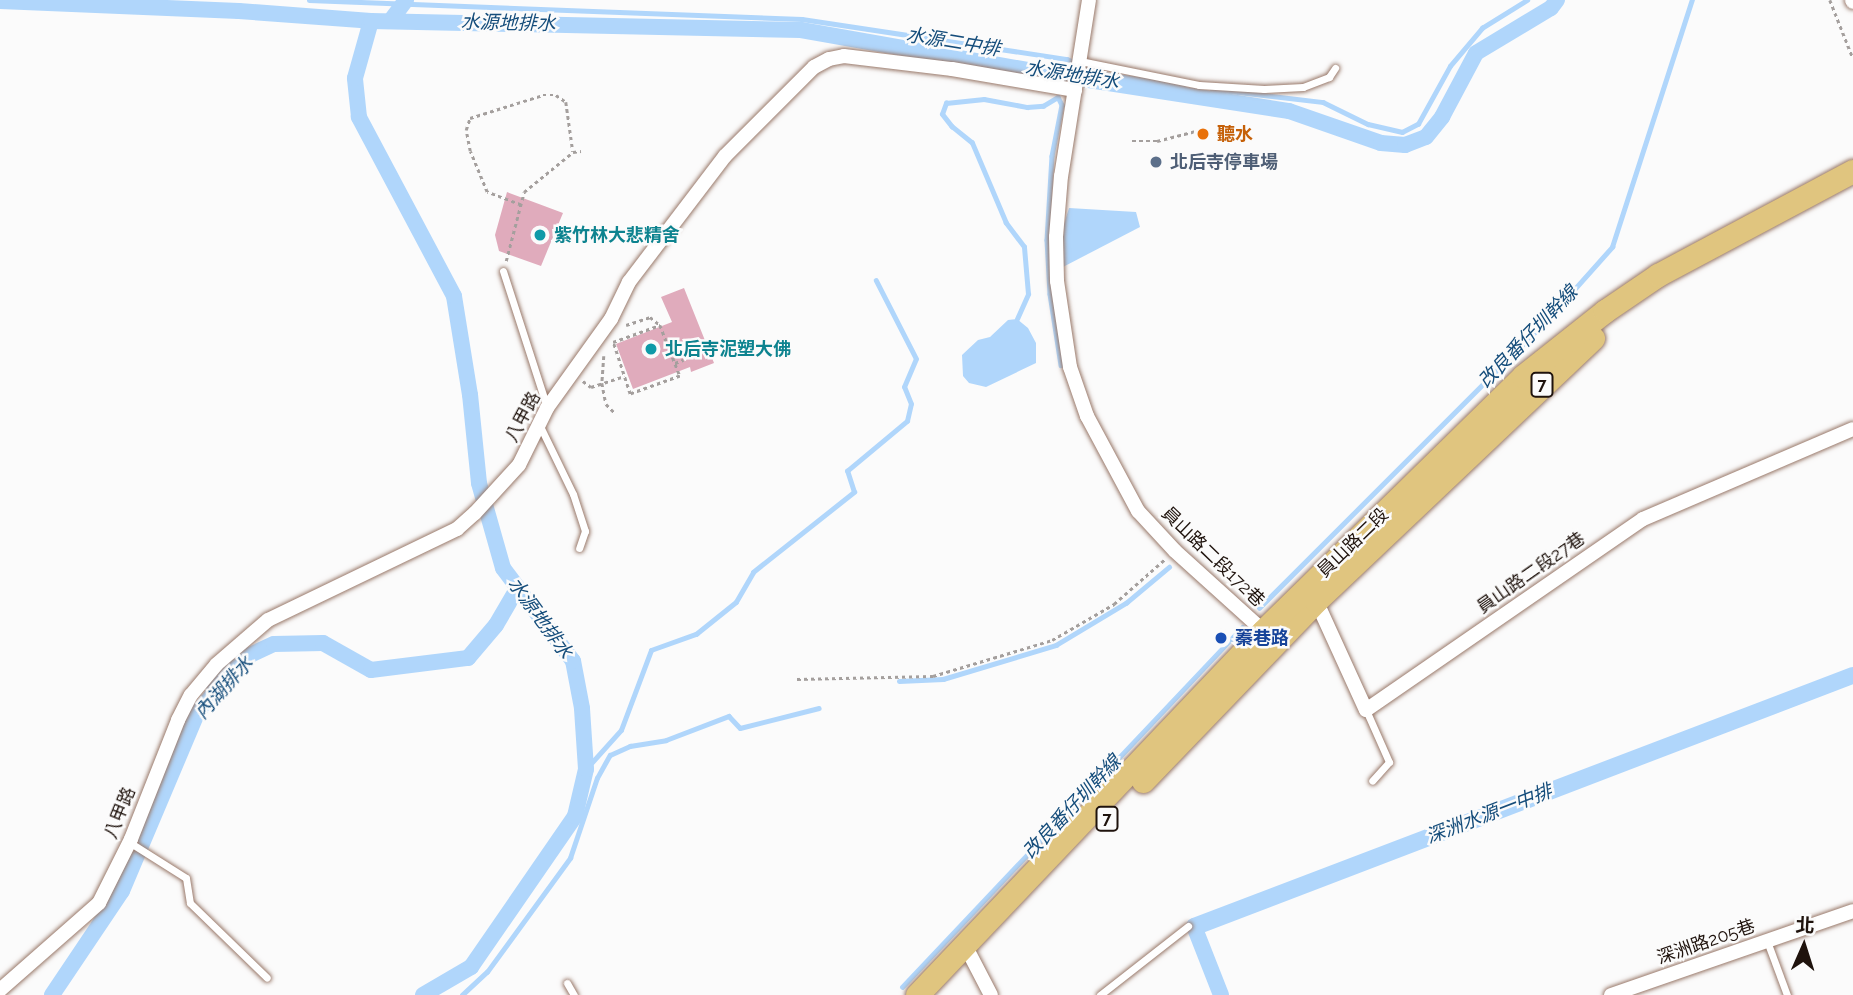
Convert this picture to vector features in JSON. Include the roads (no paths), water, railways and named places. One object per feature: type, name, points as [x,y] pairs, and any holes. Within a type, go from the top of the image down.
[{"type":"main road","name":"員山路二段","points":[[936,995],[969,953],[1270,636],[1523,376],[1605,311],[1658,275],[1853,171]]},
{"type":"main road","name":"員山路二段","points":[[1312,593],[1598,334],[1659,293],[1760,236],[1853,189]]},
{"type":"main road","name":"員山路二段","points":[[917,995],[969,953]]},
{"type":"street","points":[[1077,77],[1090,0]]},
{"type":"street","name":"八甲路","points":[[0,990],[99,903],[132,843],[191,695],[225,657],[268,620],[457,529],[494,494],[519,465],[547,408],[611,319],[629,282],[725,156],[814,66],[828,59],[844,56],[952,69],[1077,77]]},
{"type":"street","name":"員山路二段172巷","points":[[1077,77],[1061,176],[1056,237],[1057,281],[1070,367],[1087,416],[1138,511],[1175,551],[1270,636]]},
{"type":"street","name":"員山路二段27巷","points":[[1366,710],[1643,519],[1853,429]]},
{"type":"street","points":[[1312,593],[1366,710]]},
{"type":"street","name":"深洲路205巷","points":[[1611,995],[1853,911]]},
{"type":"street","points":[[969,953],[991,995]]},
{"type":"lane","points":[[1077,77],[1264,89],[1303,88],[1328,77],[1335,68]]},
{"type":"lane","points":[[503,271],[547,408]]},
{"type":"lane","points":[[538,424],[577,506],[585,531],[579,548]]},
{"type":"lane","points":[[1366,710],[1390,762],[1373,781]]},
{"type":"lane","points":[[132,843],[186,878],[190,903],[267,978]]},
{"type":"lane","points":[[1100,995],[1188,926]]},
{"type":"lane","points":[[1766,941],[1787,995]]},
{"type":"lane","points":[[567,983],[574,995]]},
{"type":"water","points":[[1069,208],[1136,212],[1140,227],[1061,268],[1064,224]]},
{"type":"water","points":[[1017,319],[1028,328],[1036,343],[1036,363],[986,387],[969,383],[963,376],[962,355],[978,340],[990,337],[1008,320]]},
{"type":"waterway","name":"水源二中排","points":[[309,0],[802,19],[1067,59],[1102,74],[1183,85]]},
{"type":"waterway","name":"水源地排水","points":[[391,20],[406,0]]},
{"type":"waterway","name":"水源二中排","points":[[1212,89],[1323,102],[1368,124],[1402,132],[1418,124],[1450,66],[1482,28],[1527,0]]},
{"type":"waterway","name":"水源地排水","points":[[423,995],[471,967],[575,816],[586,769],[582,708],[573,661],[503,568],[479,483],[470,395],[454,296],[359,117],[355,78],[371,21],[801,30],[1063,76],[1289,111],[1381,143],[1405,145],[1426,137],[1442,117],[1476,53],[1551,8],[1557,0]]},
{"type":"waterway","name":"改良番仔圳幹線","points":[[1259,608],[1547,320],[1612,247],[1692,0]]},
{"type":"waterway","points":[[0,1],[239,11],[371,21]]},
{"type":"waterway","points":[[1017,319],[1028,294],[1024,247],[1006,223],[972,143],[952,127],[942,114],[946,103],[984,99],[1027,107],[1043,106],[1058,97],[1062,105],[1052,156],[1047,240],[1050,294],[1061,365]]},
{"type":"waterway","points":[[586,769],[621,730],[651,650],[696,634],[736,602],[753,572],[854,492],[847,471],[907,421],[911,404],[904,387],[916,359],[876,281]]},
{"type":"waterway","points":[[899,681],[943,679],[1056,645],[1126,603],[1169,567]]},
{"type":"waterway","name":"內湖排水","points":[[52,995],[122,891],[198,711],[250,655],[274,644],[323,643],[371,670],[468,658],[496,625],[517,589]]},
{"type":"waterway","name":"改良番仔圳幹線","points":[[902,987],[1242,627]]},
{"type":"waterway","points":[[198,711],[209,686],[232,660]]},
{"type":"waterway","name":"深洲水源一中排","points":[[1221,995],[1194,926],[1853,675]]},
{"type":"waterway","points":[[1202,930],[1853,681]]},
{"type":"waterway","points":[[462,995],[487,972],[570,858],[597,778],[610,755],[630,746],[666,740],[729,716],[740,728],[819,708]]},
{"type":"place","name":"聽水","points":[[1203,134]]},
{"type":"place","name":"北后寺停車場","points":[[1156,162]]},
{"type":"place","name":"紫竹林大悲精舍","points":[[540,235]]},
{"type":"place","name":"北后寺泥塑大佛","points":[[651,349]]},
{"type":"place","name":"蓁巷路","points":[[1221,638]]}]
